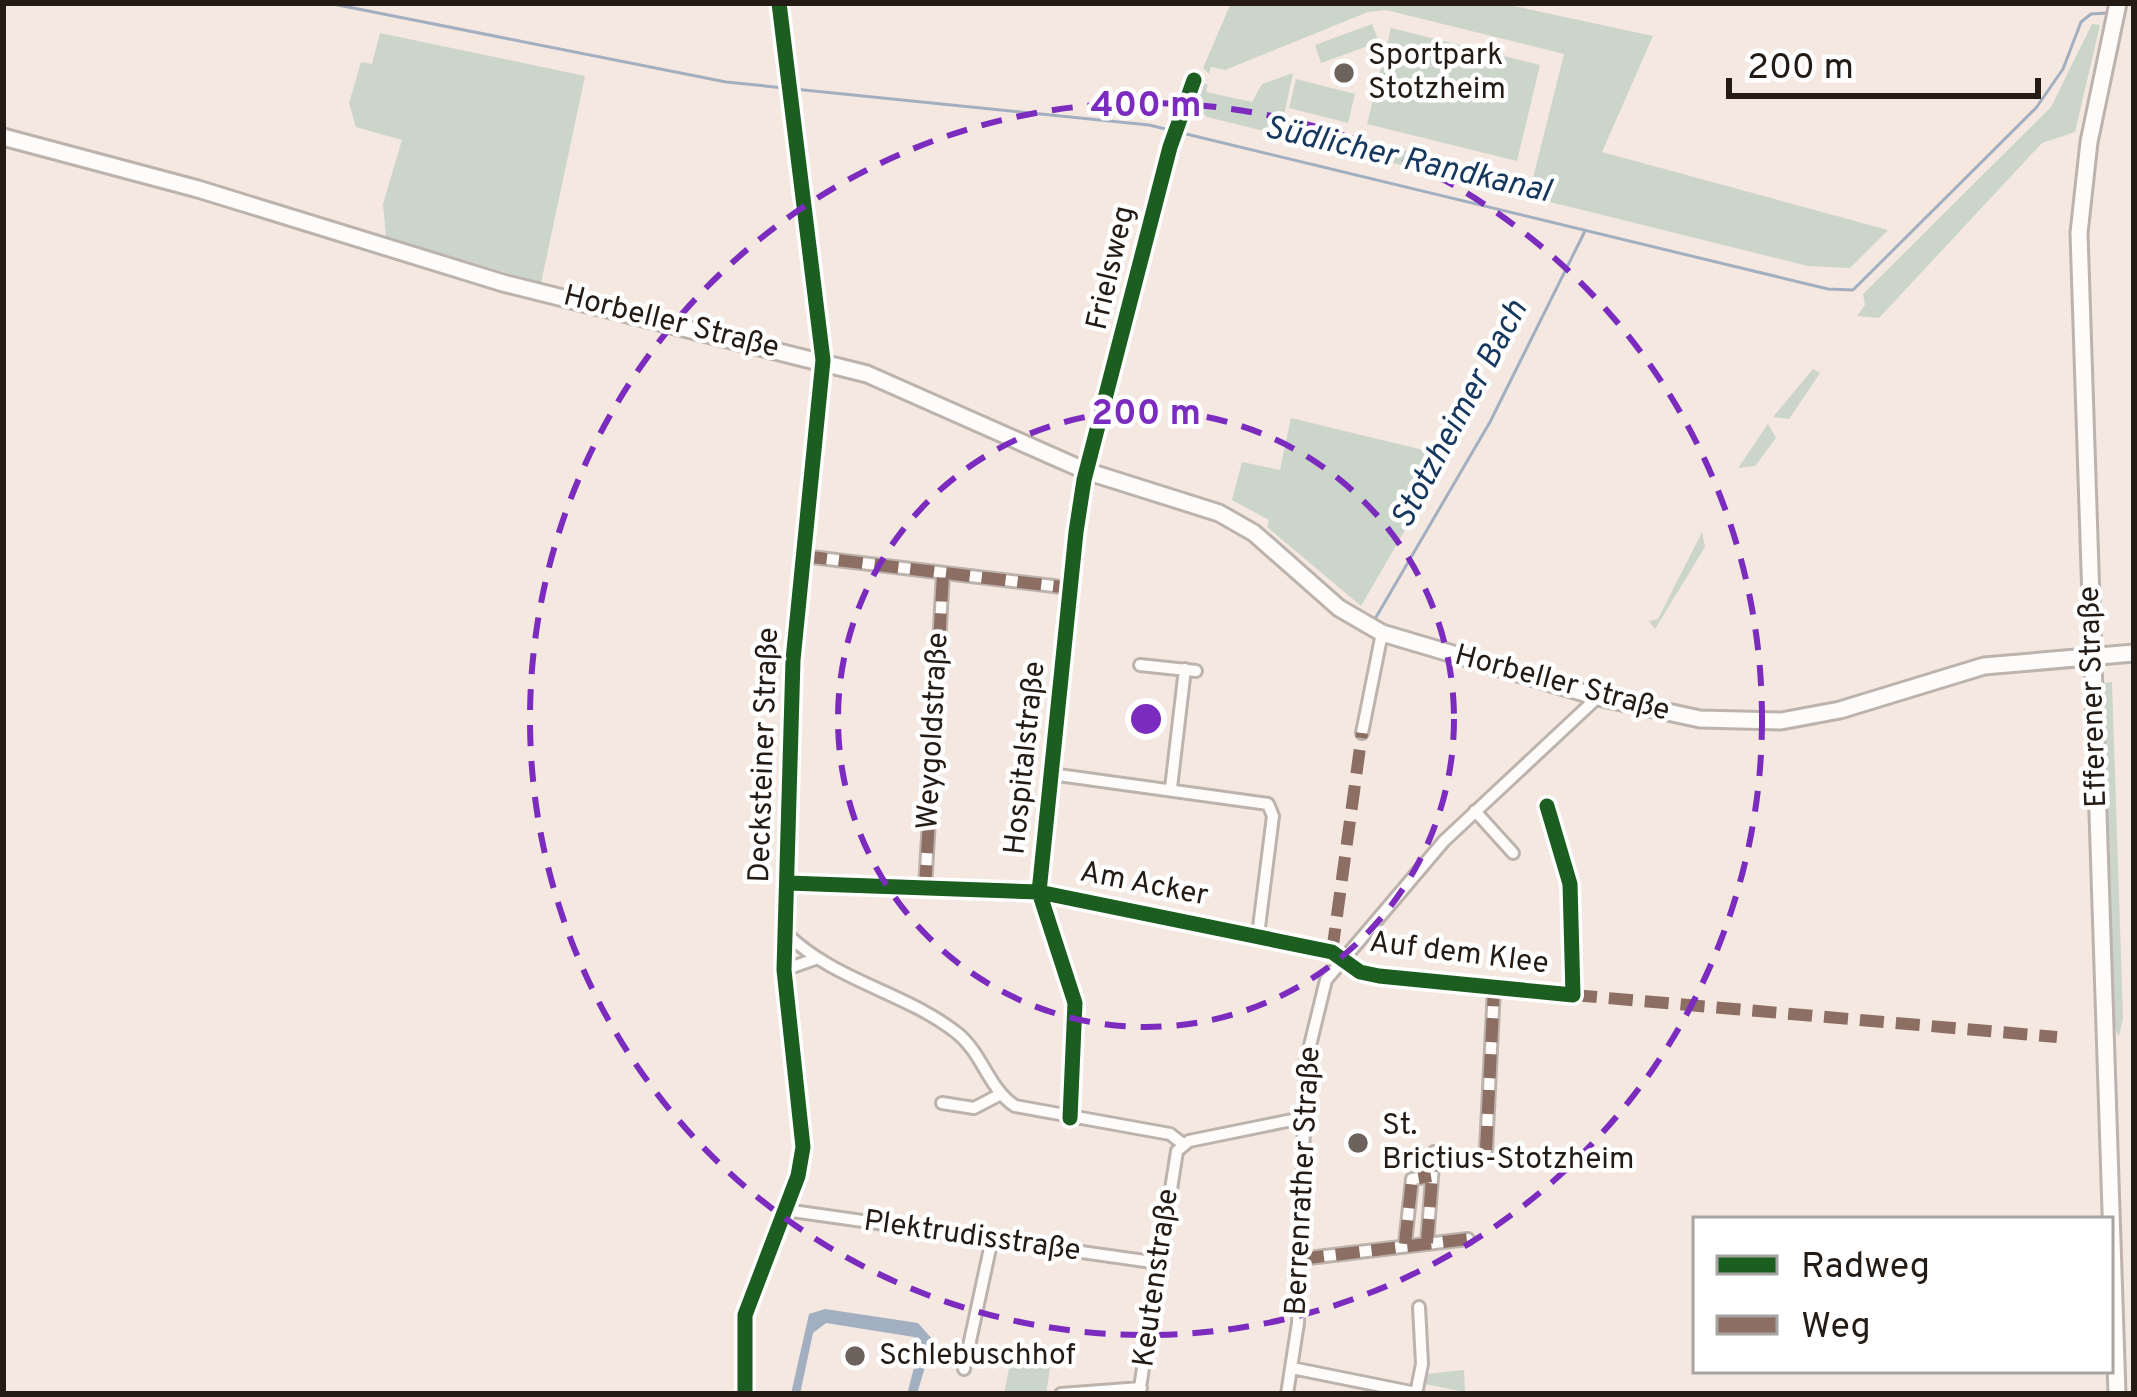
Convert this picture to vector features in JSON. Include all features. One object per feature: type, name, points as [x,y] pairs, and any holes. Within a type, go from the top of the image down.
[{"type":"main road","name":"Efferener Straße","points":[[2111,1217],[2079,232],[2089,142],[2118,3]]},
{"type":"main road","name":"Horbeller Straße","points":[[3,137],[198,189],[503,283],[823,360],[910,391],[1086,471],[1238,523],[1339,608],[1382,633],[1598,697],[1700,719],[1780,721],[1840,710],[1984,666],[2134,653]]},
{"type":"main road","name":"Efferener Straße","points":[[2113,1271],[2117,1394]]},
{"type":"street","name":"Frielsweg","points":[[1086,471],[1170,147],[1194,80]]},
{"type":"street","name":"Decksteiner Straße","points":[[745,1394],[745,1315],[798,1176],[804,1133],[784,970],[793,659],[823,360],[794,109]]},
{"type":"street","name":"Hospitalstraße","points":[[1070,1118],[1076,1003],[1039,892],[1086,471]]},
{"type":"street","points":[[802,556],[1070,588]]},
{"type":"street","name":"Weygoldstraße","points":[[925,889],[944,574]]},
{"type":"street","points":[[1362,733],[1382,633]]},
{"type":"street","points":[[1140,665],[1190,670],[1171,788]]},
{"type":"street","name":"Berrenrather Straße","points":[[1286,1394],[1300,1258],[1302,1118],[1311,1032],[1326,980],[1475,811],[1598,697]]},
{"type":"street","points":[[1052,775],[1261,800],[1272,810],[1258,934]]},
{"type":"street","name":"Auf dem Klee","points":[[1341,958],[1360,972],[1379,976],[1573,995],[1570,884],[1547,806]]},
{"type":"street","points":[[1475,811],[1514,853]]},
{"type":"street","name":"Am Acker","points":[[788,883],[1039,892],[1258,934],[1341,958]]},
{"type":"street","points":[[786,933],[815,959],[954,1031],[981,1060],[1000,1095],[1033,1113],[1170,1135],[1183,1144],[1302,1118]]},
{"type":"street","points":[[784,970],[815,959]]},
{"type":"street","points":[[1486,1150],[1494,988]]},
{"type":"street","points":[[941,1103],[974,1108],[1000,1095]]},
{"type":"street","name":"Keutenstraße","points":[[1140,1391],[1169,1183],[1183,1144]]},
{"type":"street","points":[[1427,1243],[1434,1152]]},
{"type":"street","points":[[1405,1244],[1412,1179],[1431,1176]]},
{"type":"street","name":"Plektrudisstraße","points":[[784,1210],[1159,1263]]},
{"type":"street","points":[[964,1369],[992,1239]]},
{"type":"street","points":[[1300,1258],[1468,1239]]},
{"type":"street","points":[[1292,1368],[1416,1394],[1422,1364],[1419,1307]]},
{"type":"street","points":[[1061,1394],[1140,1391]]},
{"type":"shaded area","points":[[1231,3],[1500,3],[1653,36],[1602,152],[1888,230],[1850,268],[1808,266],[1207,117],[1191,102],[1199,84],[1208,84],[1206,92],[1252,102],[1262,84],[1293,73],[1283,120],[1532,182],[1564,54],[1386,10],[1368,12],[1225,70],[1211,67],[1209,74],[1203,68]]},
{"type":"shaded area","points":[[1372,24],[1379,42],[1321,63],[1315,45]]},
{"type":"shaded area","points":[[2092,24],[2100,25],[2075,132],[2042,143],[1879,318],[1857,316],[1865,305],[1863,294],[2051,107]]},
{"type":"shaded area","points":[[1391,28],[1540,65],[1517,161],[1367,124]]},
{"type":"shaded area","points":[[380,33],[585,76],[541,283],[386,237],[383,204],[402,140],[356,127],[349,103],[361,62],[372,64]]},
{"type":"shaded area","points":[[1296,79],[1355,94],[1348,123],[1289,108]]},
{"type":"shaded area","points":[[1813,369],[1820,373],[1789,419],[1773,417]]},
{"type":"shaded area","points":[[1291,418],[1448,456],[1361,606],[1267,527],[1269,520],[1232,500],[1242,462],[1280,470]]},
{"type":"shaded area","points":[[1768,424],[1776,438],[1755,466],[1738,468]]},
{"type":"shaded area","points":[[1702,532],[1705,547],[1655,629],[1649,621],[1658,619]]},
{"type":"shaded area","points":[[2112,682],[2123,1019],[2119,1036],[2107,977],[2103,869],[2103,683]]},
{"type":"shaded area","points":[[1012,1354],[1051,1361],[1046,1394],[1004,1394]]},
{"type":"shaded area","points":[[1464,1370],[1465,1392],[1425,1384],[1426,1374]]},
{"type":"water","points":[[825,1309],[918,1323],[933,1340],[917,1394],[908,1391],[919,1348],[914,1337],[826,1323],[813,1333],[800,1394],[791,1394],[809,1314]]},
{"type":"waterway","name":"Südlicher Randkanal","points":[[328,3],[726,82],[1149,125],[1828,289],[1853,290],[2036,108],[2063,69],[2081,22],[2091,14],[2108,13]]},
{"type":"waterway","name":"Stotzheimer Bach","points":[[1375,619],[1490,422],[1585,231]]},
{"type":"marked path","points":[[803,556],[1070,588]]},
{"type":"marked path","points":[[925,889],[943,574]]},
{"type":"marked path","points":[[1332,952],[1362,733]]},
{"type":"marked path","points":[[1486,1150],[1494,988]]},
{"type":"marked path","points":[[1573,995],[2057,1037]]},
{"type":"marked path","points":[[1427,1243],[1434,1152]]},
{"type":"marked path","points":[[1405,1244],[1412,1179],[1431,1176]]},
{"type":"marked path","points":[[1300,1259],[1468,1239]]},
{"type":"cycle path","points":[[745,1394],[745,1315],[798,1176],[803,1147],[784,970],[793,660],[823,360],[779,3]]},
{"type":"cycle path","points":[[1070,1118],[1075,1003],[1039,892],[1076,532],[1084,480],[1170,147],[1194,80]]},
{"type":"cycle path","points":[[788,883],[1039,892],[1332,952],[1360,972],[1379,976],[1573,995],[1570,884],[1547,806]]},
{"type":"place","name":"Sportpark Stotzheim","points":[[1344,73]]},
{"type":"place","name":"St. Brictius-Stotzheim","points":[[1358,1143]]},
{"type":"place","name":"Schlebuschhof","points":[[855,1356]]}]
